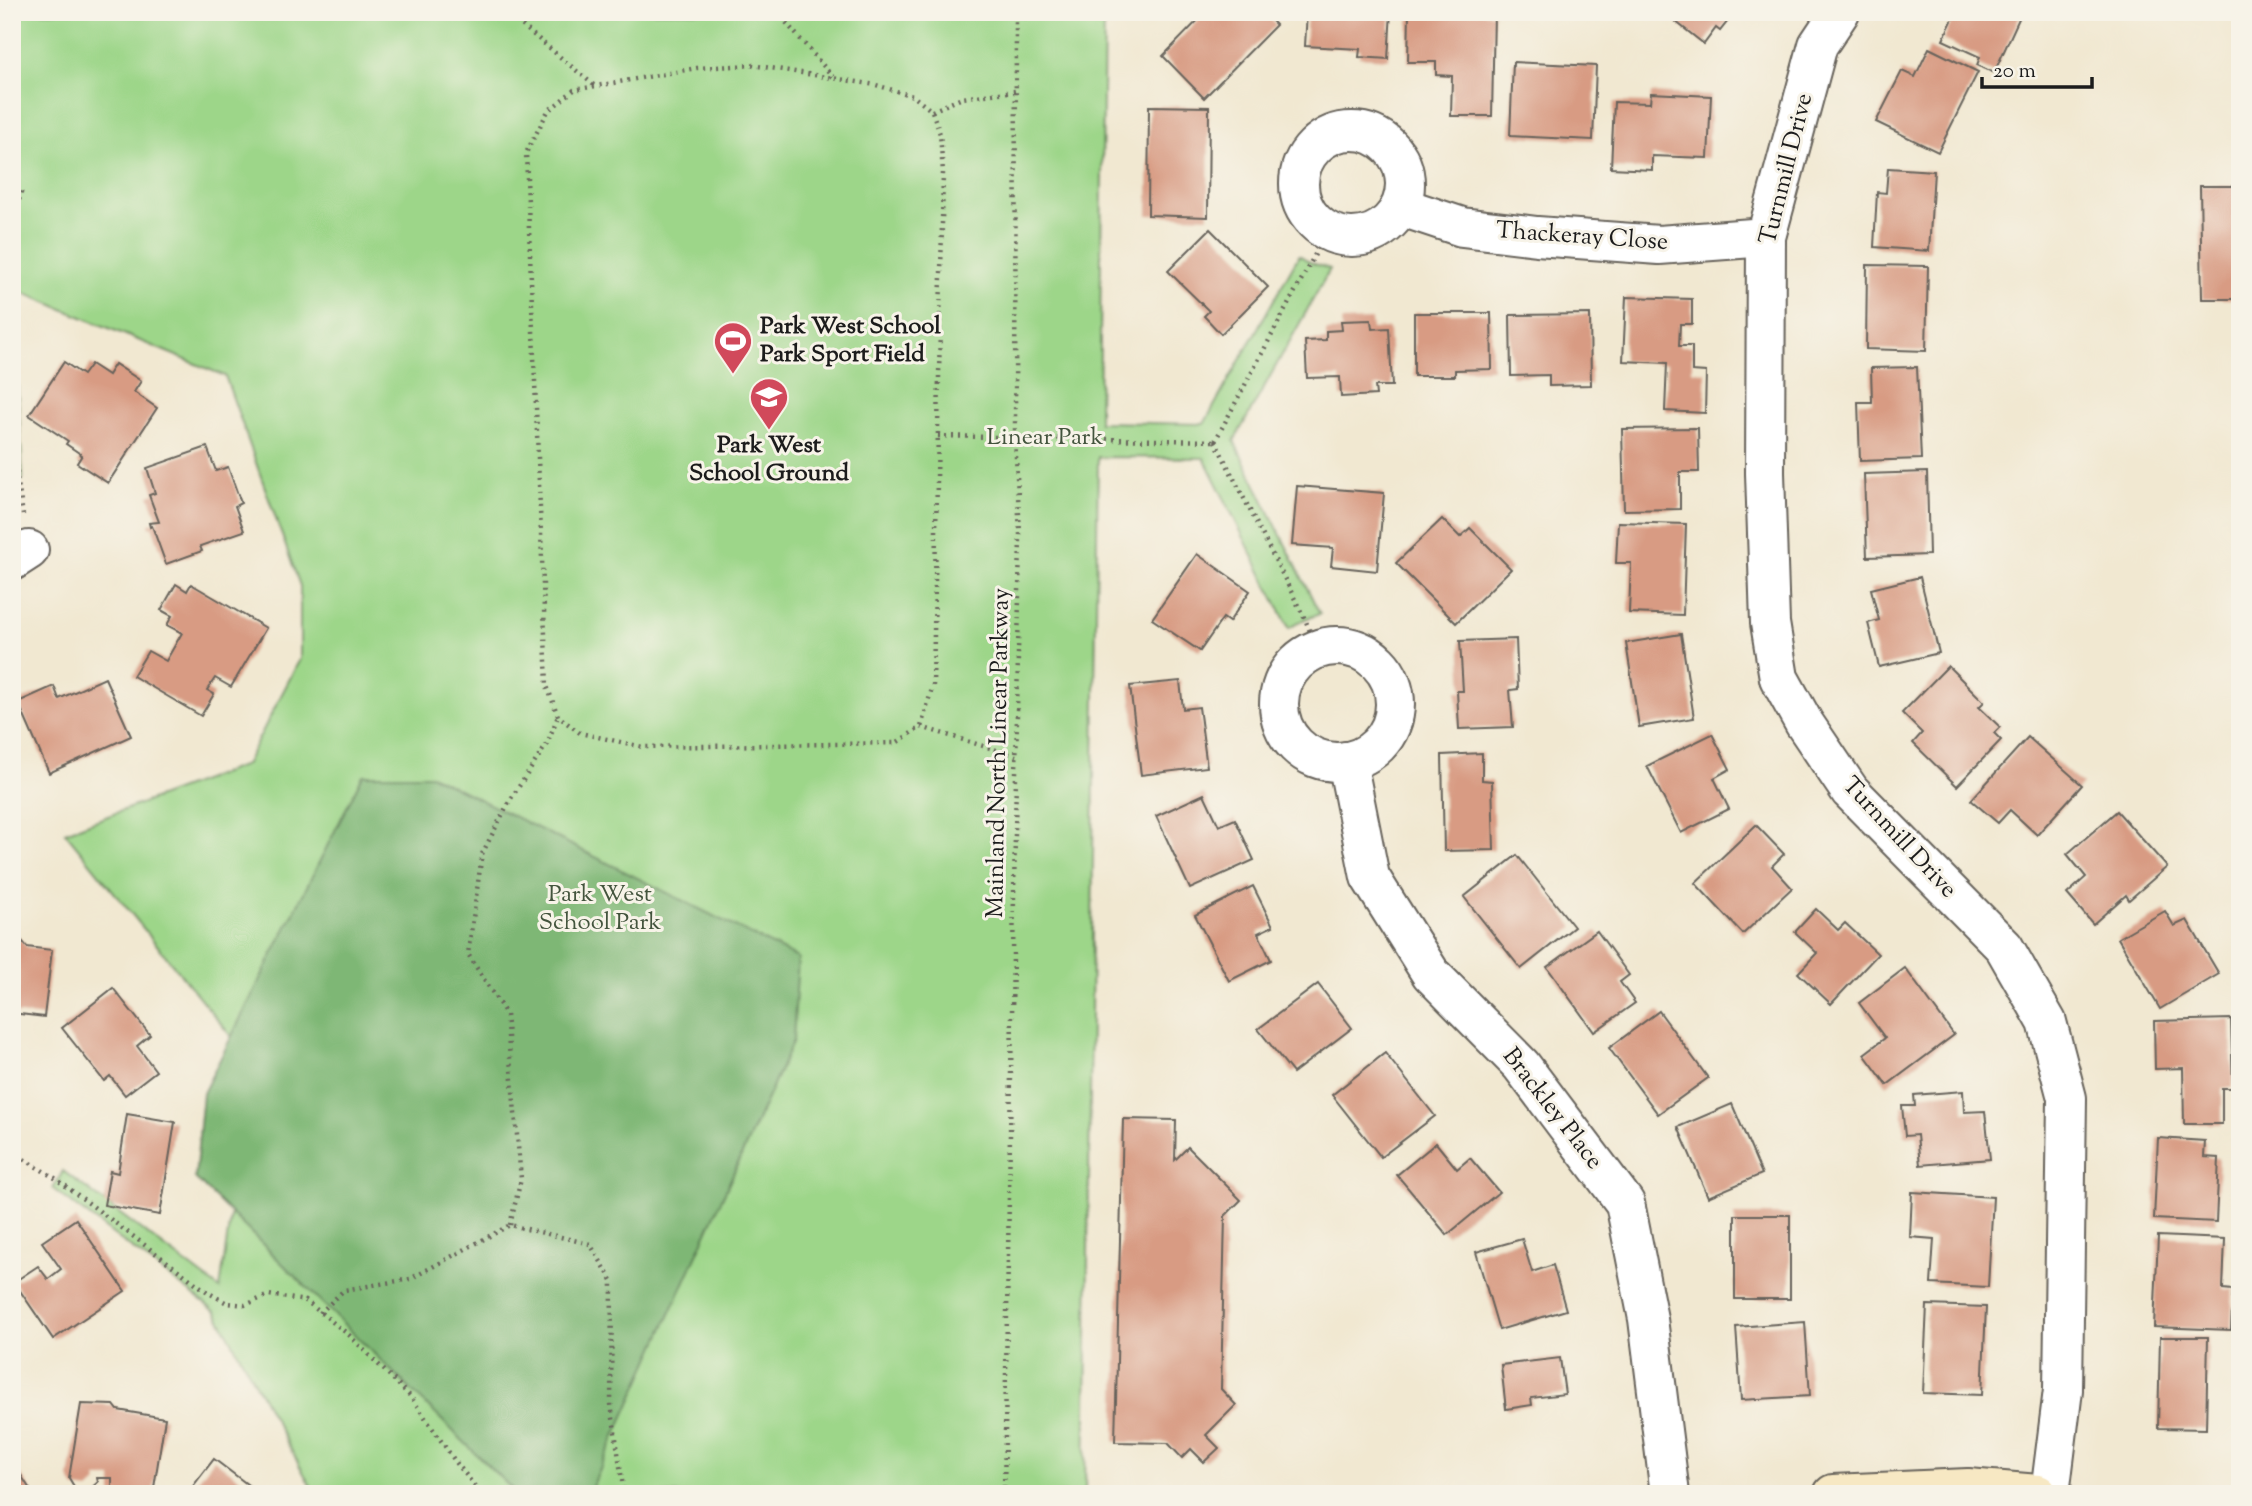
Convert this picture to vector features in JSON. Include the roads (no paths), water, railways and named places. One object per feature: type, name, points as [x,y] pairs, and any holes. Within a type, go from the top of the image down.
[{"type":"street","name":"Turnmill Drive","points":[[1840,12],[1818,45],[1766,237],[1765,473],[1770,624],[1779,678],[1804,723],[1850,791],[2004,947],[2047,1022],[2067,1098],[2063,1390],[2050,1494]]},
{"type":"street","points":[[1352,130],[1370,133],[1386,142],[1398,156],[1405,172],[1406,189],[1402,207],[1392,221],[1378,232],[1361,237],[1344,237],[1327,232],[1303,206],[1299,189],[1300,171],[1307,154],[1319,142],[1335,133],[1352,130]]},
{"type":"street","name":"Thackeray Close","points":[[1402,207],[1462,228],[1537,236],[1659,245],[1766,237]]},
{"type":"street","points":[[1336,645],[1355,648],[1373,657],[1386,671],[1394,689],[1396,708],[1391,727],[1380,743],[1365,755],[1347,761],[1328,761],[1310,755],[1294,743],[1284,727],[1279,709],[1280,690],[1288,672],[1301,658],[1317,649],[1336,645]]},
{"type":"street","name":"Brackley Place","points":[[1347,761],[1370,877],[1376,888],[1431,974],[1521,1065],[1625,1203],[1648,1319],[1670,1494]]},
{"type":"street","points":[[1833,1494],[1968,1488],[2038,1494]]},
{"type":"place","name":"Park West School Park Sport Field","points":[[733,375]]},
{"type":"place","name":"Park West School Ground","points":[[769,431]]},
{"type":"park label","name":"Linear Park","points":[[1045,438]]},
{"type":"park label","name":"Park West School Park","points":[[600,909]]}]
